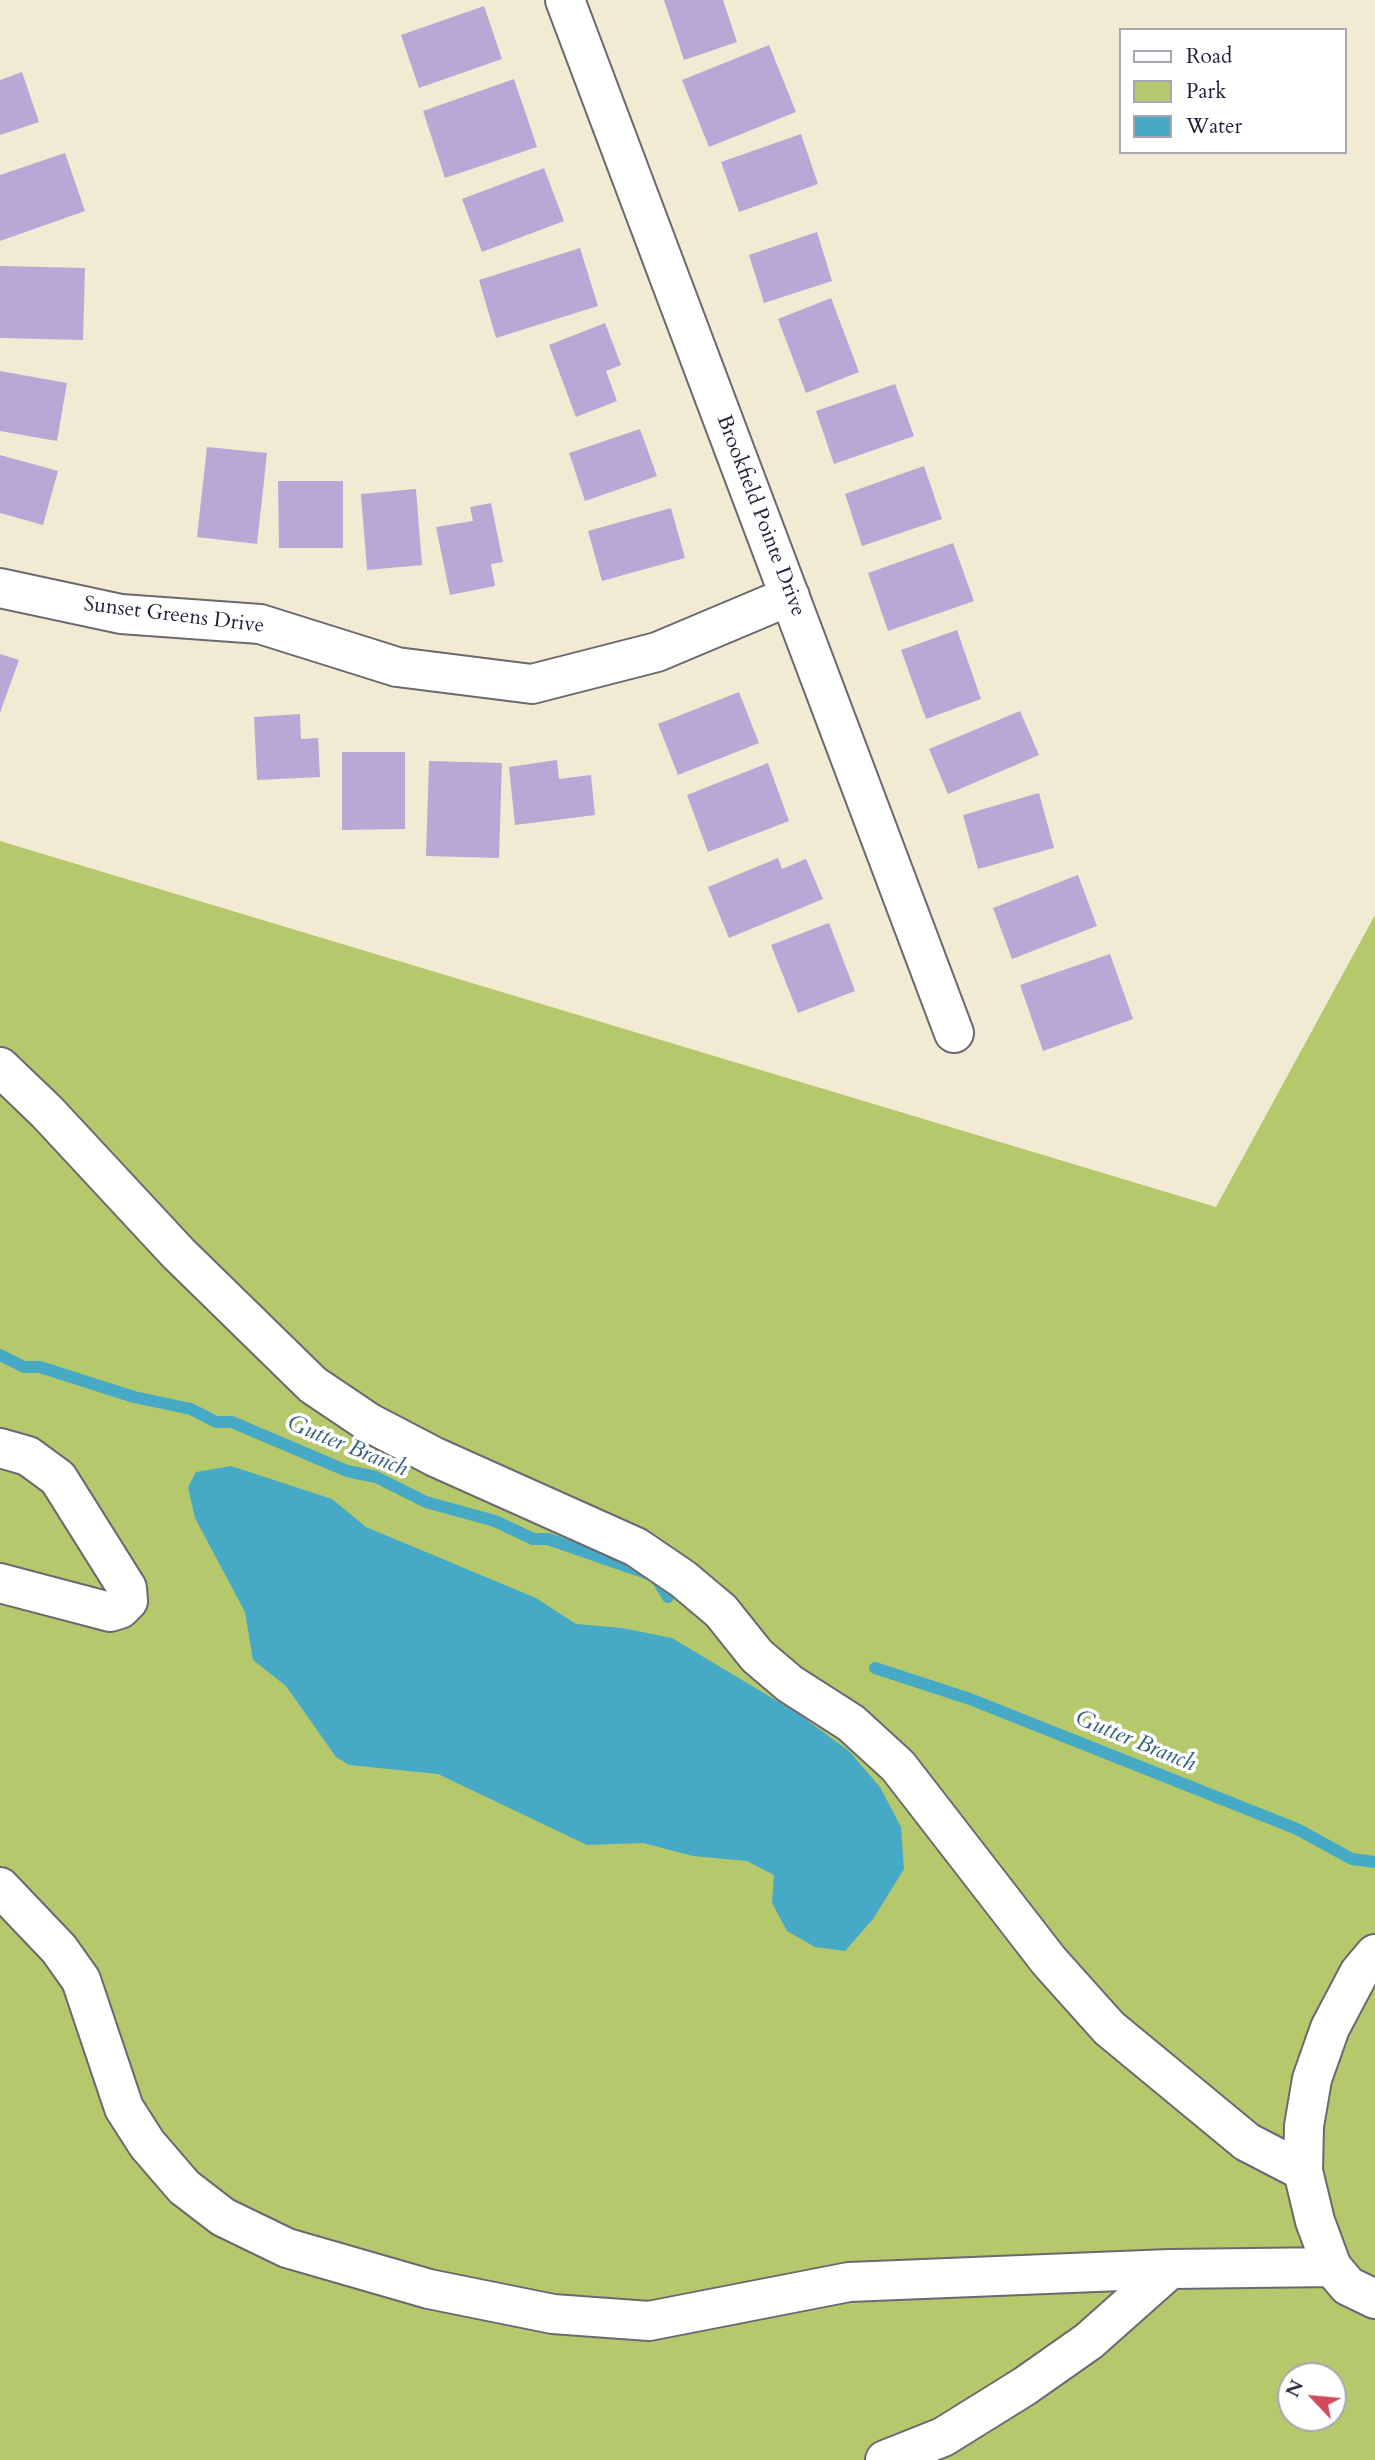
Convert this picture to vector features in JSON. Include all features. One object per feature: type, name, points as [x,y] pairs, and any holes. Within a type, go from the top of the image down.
[{"type":"street","name":"Brookfield Pointe Drive","points":[[565,0],[954,1033]]},
{"type":"street","name":"Sunset Greens Drive","points":[[0,588],[121,614],[260,624],[397,667],[533,684],[657,652],[790,596]]},
{"type":"street","points":[[0,1067],[47,1112],[178,1253],[313,1385],[368,1422],[435,1457],[636,1547],[683,1579],[721,1611],[765,1663],[790,1684],[851,1723],[898,1766],[1049,1961],[1110,2028],[1247,2142],[1303,2171]]},
{"type":"street","points":[[0,1448],[28,1456],[58,1478],[127,1588],[128,1601],[120,1609],[110,1612],[0,1583]]},
{"type":"street","points":[[0,1887],[59,1949],[81,1980],[124,2108],[147,2144],[184,2187],[223,2217],[287,2248],[429,2289],[553,2314],[649,2321],[849,2282],[1170,2269],[1332,2267]]},
{"type":"street","points":[[1375,1954],[1359,1973],[1330,2028],[1312,2079],[1304,2126],[1303,2171],[1315,2221],[1332,2267],[1348,2287],[1375,2299]]},
{"type":"street","points":[[885,2460],[943,2437],[1025,2386],[1089,2341],[1170,2269]]},
{"type":"green space","points":[[0,841],[1216,1207],[1375,915],[1375,2460],[0,2460]]},
{"type":"water","points":[[231,1466],[332,1499],[366,1527],[536,1598],[576,1624],[622,1628],[672,1638],[797,1713],[849,1751],[880,1787],[901,1827],[904,1869],[873,1919],[845,1951],[815,1947],[787,1931],[772,1903],[774,1875],[747,1861],[693,1856],[643,1843],[587,1845],[438,1774],[349,1765],[336,1757],[286,1686],[253,1660],[245,1612],[195,1518],[188,1487],[196,1472]]},
{"type":"building","points":[[664,0],[723,0],[737,42],[684,60]]},
{"type":"building","points":[[484,6],[502,59],[419,88],[401,35]]},
{"type":"building","points":[[769,45],[796,112],[709,147],[682,80]]},
{"type":"building","points":[[22,72],[39,122],[0,135],[0,80]]},
{"type":"building","points":[[514,79],[537,147],[445,178],[423,111]]},
{"type":"building","points":[[801,134],[818,184],[739,212],[721,162]]},
{"type":"building","points":[[65,153],[85,211],[0,241],[0,175]]},
{"type":"building","points":[[544,168],[564,221],[482,252],[462,199]]},
{"type":"building","points":[[817,232],[832,281],[764,303],[749,255]]},
{"type":"building","points":[[580,248],[598,306],[496,338],[479,280]]},
{"type":"building","points":[[0,266],[85,268],[83,340],[0,338]]},
{"type":"building","points":[[831,298],[859,372],[806,393],[778,319]]},
{"type":"building","points":[[605,323],[621,365],[606,371],[617,401],[576,417],[549,345]]},
{"type":"building","points":[[0,371],[67,383],[57,441],[0,431]]},
{"type":"building","points":[[895,384],[914,436],[834,464],[816,411]]},
{"type":"building","points":[[640,429],[657,476],[585,501],[569,453]]},
{"type":"building","points":[[207,447],[267,453],[257,544],[197,537]]},
{"type":"building","points":[[0,455],[58,471],[43,525],[0,513]]},
{"type":"building","points":[[924,466],[942,519],[862,546],[845,494]]},
{"type":"building","points":[[278,481],[343,481],[343,548],[279,548]]},
{"type":"building","points":[[416,489],[422,565],[367,570],[361,494]]},
{"type":"building","points":[[491,503],[503,562],[491,564],[495,586],[450,595],[436,527],[473,521],[470,507]]},
{"type":"building","points":[[671,508],[685,558],[602,581],[588,531]]},
{"type":"building","points":[[953,543],[974,601],[888,631],[868,573]]},
{"type":"building","points":[[957,630],[981,699],[926,719],[901,650]]},
{"type":"building","points":[[0,654],[19,660],[0,713]]},
{"type":"building","points":[[739,692],[759,743],[678,775],[658,724]]},
{"type":"building","points":[[1020,711],[1039,755],[948,794],[929,749]]},
{"type":"building","points":[[300,714],[301,739],[318,738],[320,777],[257,780],[254,717]]},
{"type":"building","points":[[342,752],[405,752],[405,829],[342,830]]},
{"type":"building","points":[[557,760],[559,779],[591,775],[595,815],[515,825],[509,767]]},
{"type":"building","points":[[429,761],[502,763],[499,858],[426,856]]},
{"type":"building","points":[[768,763],[789,821],[708,852],[687,795]]},
{"type":"building","points":[[1039,793],[1054,848],[978,869],[963,815]]},
{"type":"building","points":[[778,858],[782,869],[806,859],[823,899],[729,938],[708,887]]},
{"type":"building","points":[[1078,875],[1097,926],[1012,959],[993,908]]},
{"type":"building","points":[[829,923],[855,991],[798,1013],[771,945]]},
{"type":"building","points":[[1110,954],[1133,1019],[1043,1051],[1020,985]]},
{"type":"waterway","name":"Gutter Branch","points":[[0,1355],[24,1367],[40,1367],[134,1397],[191,1409],[216,1422],[232,1422],[347,1471],[376,1477],[426,1502],[495,1521],[533,1539],[548,1539],[655,1576],[668,1597]]},
{"type":"waterway","name":"Gutter Branch","points":[[875,1668],[970,1699],[1297,1829],[1352,1859],[1375,1862]]}]
